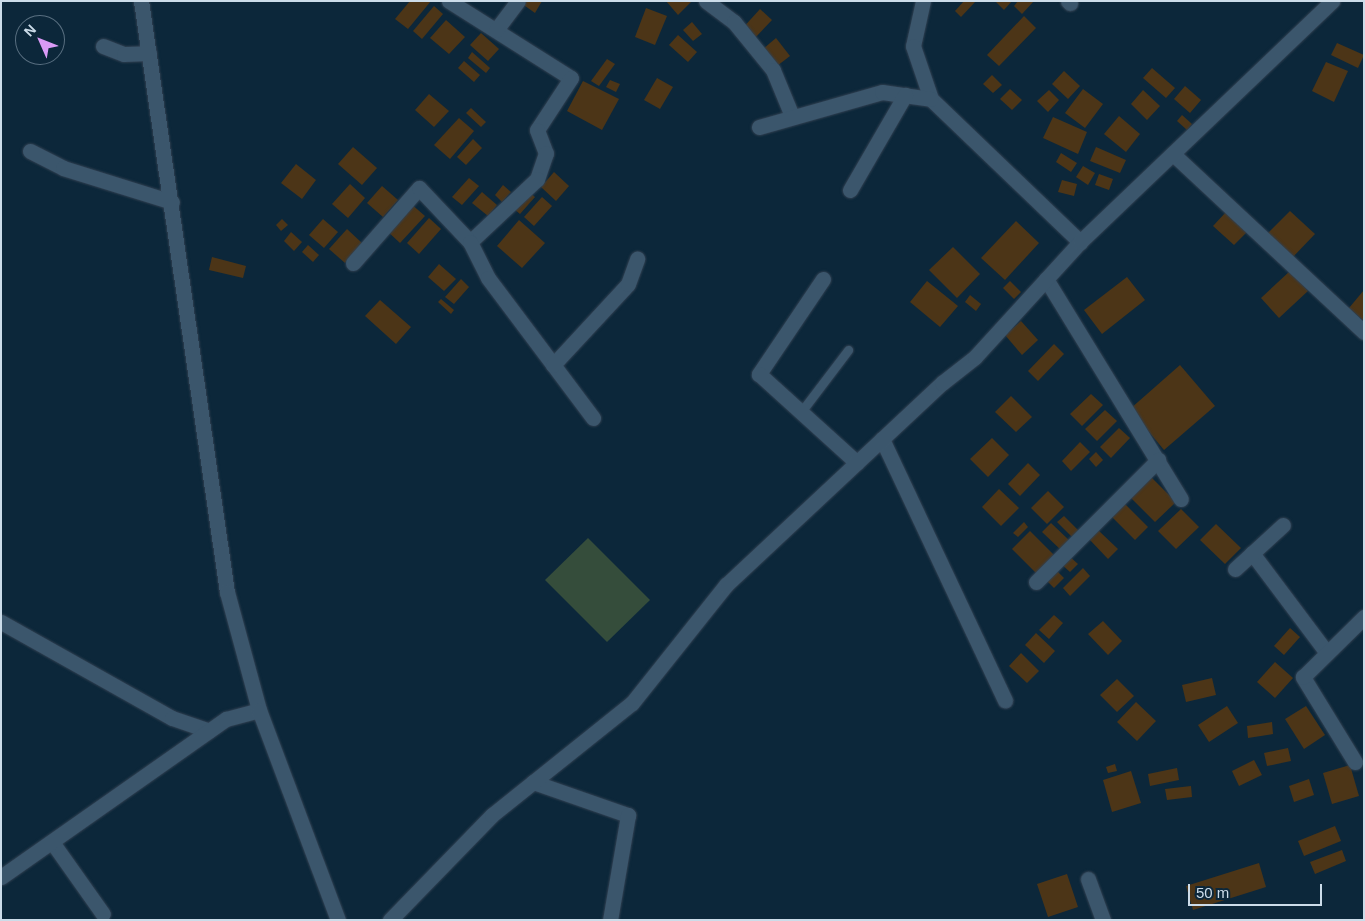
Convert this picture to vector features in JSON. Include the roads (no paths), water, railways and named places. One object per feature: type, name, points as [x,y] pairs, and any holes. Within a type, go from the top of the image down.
[{"type":"street","points":[[141,1],[172,202],[227,592],[259,710],[338,920]]},
{"type":"street","points":[[449,1],[571,78],[537,130],[546,153],[537,179],[470,242]]},
{"type":"street","points":[[496,30],[518,1]]},
{"type":"street","points":[[706,1],[734,22],[773,70],[792,116]]},
{"type":"street","points":[[923,1],[913,46],[931,99],[1080,242]]},
{"type":"street","points":[[390,920],[492,814],[632,703],[726,585],[882,439],[975,357],[1080,242],[1332,1]]},
{"type":"street","points":[[103,46],[124,54],[150,53]]},
{"type":"street","points":[[760,126],[882,92],[931,99]]},
{"type":"street","points":[[850,190],[905,95]]},
{"type":"street","points":[[30,150],[63,168],[172,202]]},
{"type":"street","points":[[1173,154],[1364,332]]},
{"type":"street","points":[[353,263],[419,188],[470,242],[488,278],[593,418]]},
{"type":"street","points":[[553,365],[628,284],[637,259]]},
{"type":"street","points":[[824,278],[759,374],[857,463]]},
{"type":"street","points":[[1046,279],[1181,499]]},
{"type":"street","points":[[882,439],[1005,700]]},
{"type":"street","points":[[1036,582],[1158,460]]},
{"type":"street","points":[[1235,569],[1283,525]]},
{"type":"street","points":[[1252,553],[1327,653]]},
{"type":"street","points":[[1355,762],[1303,677],[1364,617]]},
{"type":"street","points":[[1,622],[172,718],[209,731]]},
{"type":"street","points":[[1,877],[226,719],[259,710]]},
{"type":"street","points":[[533,782],[628,816],[610,920]]},
{"type":"street","points":[[52,842],[103,914]]},
{"type":"street","points":[[1088,879],[1100,919]]},
{"type":"lane","points":[[802,412],[848,350]]}]
